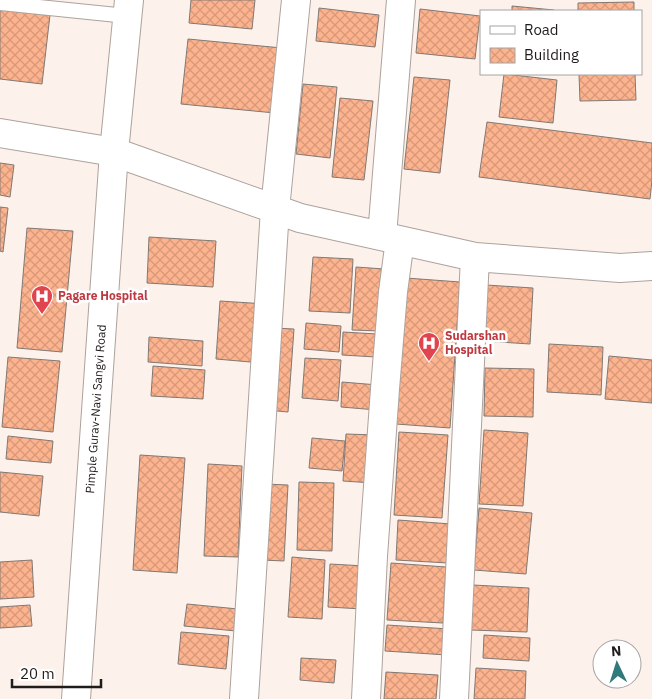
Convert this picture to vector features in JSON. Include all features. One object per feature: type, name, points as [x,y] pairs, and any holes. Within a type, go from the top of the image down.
[{"type":"street","points":[[244,699],[275,209],[296,0]]},
{"type":"street","points":[[366,699],[373,556],[392,292],[391,238],[401,0]]},
{"type":"street","name":"Pimple Gurav-Navi Sangvi Road","points":[[76,699],[114,152],[128,8]]},
{"type":"street","points":[[0,133],[114,152],[300,218],[476,257],[620,268],[652,266]]},
{"type":"street","points":[[454,699],[476,257]]},
{"type":"lane","points":[[0,3],[128,8]]},
{"type":"building","points":[[191,0],[255,0],[252,29],[189,23]]},
{"type":"building","points":[[634,2],[634,10],[578,10],[578,3]]},
{"type":"building","points":[[512,6],[554,10],[512,10]]},
{"type":"building","points":[[319,8],[379,15],[375,47],[316,41]]},
{"type":"building","points":[[420,9],[480,16],[475,59],[416,53]]},
{"type":"building","points":[[0,10],[50,15],[42,84],[0,79]]},
{"type":"building","points":[[188,39],[282,48],[275,113],[181,104]]},
{"type":"building","points":[[504,75],[557,80],[553,123],[499,117]]},
{"type":"building","points":[[579,75],[635,75],[636,100],[580,101]]},
{"type":"building","points":[[414,77],[450,80],[440,173],[404,169]]},
{"type":"building","points":[[303,84],[337,87],[330,158],[296,154]]},
{"type":"building","points":[[340,98],[373,101],[364,180],[332,177]]},
{"type":"building","points":[[487,122],[652,143],[650,199],[479,177]]},
{"type":"building","points":[[0,163],[14,165],[10,197],[0,195]]},
{"type":"building","points":[[0,207],[8,208],[3,252],[0,251]]},
{"type":"building","points":[[27,228],[73,231],[62,352],[17,348]]},
{"type":"building","points":[[149,237],[216,241],[213,287],[147,283]]},
{"type":"building","points":[[313,257],[353,259],[350,313],[309,311]]},
{"type":"building","points":[[356,267],[384,269],[380,331],[352,330]]},
{"type":"building","points":[[406,278],[460,282],[450,428],[396,424]]},
{"type":"building","points":[[486,285],[533,288],[530,344],[483,341]]},
{"type":"building","points":[[220,301],[266,304],[262,363],[216,359]]},
{"type":"building","points":[[306,323],[341,326],[339,352],[304,349]]},
{"type":"building","points":[[273,328],[294,329],[288,412],[267,410]]},
{"type":"building","points":[[343,332],[377,334],[376,357],[342,355]]},
{"type":"building","points":[[149,337],[203,341],[202,366],[148,362]]},
{"type":"building","points":[[549,344],[603,347],[601,395],[547,392]]},
{"type":"building","points":[[609,356],[652,360],[652,403],[605,399]]},
{"type":"building","points":[[8,357],[60,361],[53,432],[2,427]]},
{"type":"building","points":[[305,358],[341,360],[338,401],[302,398]]},
{"type":"building","points":[[153,366],[205,370],[203,399],[151,396]]},
{"type":"building","points":[[485,368],[534,369],[533,417],[484,416]]},
{"type":"building","points":[[342,382],[378,385],[377,410],[341,407]]},
{"type":"building","points":[[484,430],[528,433],[523,506],[479,504]]},
{"type":"building","points":[[399,432],[448,435],[442,518],[394,515]]},
{"type":"building","points":[[346,434],[376,435],[373,483],[343,481]]},
{"type":"building","points":[[8,436],[53,441],[51,463],[6,459]]},
{"type":"building","points":[[312,438],[345,441],[342,471],[309,468]]},
{"type":"building","points":[[140,455],[185,458],[177,573],[133,570]]},
{"type":"building","points":[[208,464],[242,466],[238,557],[204,556]]},
{"type":"building","points":[[0,472],[43,476],[39,516],[0,512]]},
{"type":"building","points":[[299,482],[334,483],[332,551],[297,550]]},
{"type":"building","points":[[265,484],[288,485],[284,561],[262,560]]},
{"type":"building","points":[[479,508],[532,513],[526,574],[474,570]]},
{"type":"building","points":[[398,520],[451,524],[448,563],[396,560]]},
{"type":"building","points":[[292,557],[325,560],[322,619],[288,617]]},
{"type":"building","points":[[32,560],[34,597],[0,599],[0,562]]},
{"type":"building","points":[[391,563],[446,567],[443,623],[387,620]]},
{"type":"building","points":[[330,564],[365,566],[362,609],[328,607]]},
{"type":"building","points":[[473,585],[529,588],[527,632],[471,630]]},
{"type":"building","points":[[187,604],[238,609],[236,631],[184,626]]},
{"type":"building","points":[[30,605],[32,626],[0,628],[0,607]]},
{"type":"building","points":[[387,625],[449,629],[447,655],[385,651]]},
{"type":"building","points":[[181,632],[229,636],[226,669],[178,664]]},
{"type":"building","points":[[484,635],[530,638],[529,661],[483,658]]},
{"type":"building","points":[[301,658],[336,660],[334,683],[300,680]]},
{"type":"building","points":[[476,668],[526,671],[525,699],[474,699]]},
{"type":"building","points":[[386,672],[438,675],[436,699],[384,699]]},
{"type":"place","name":"Pagare Hospital","points":[[42,315]]},
{"type":"place","name":"Sudarshan Hospital","points":[[429,362]]}]
